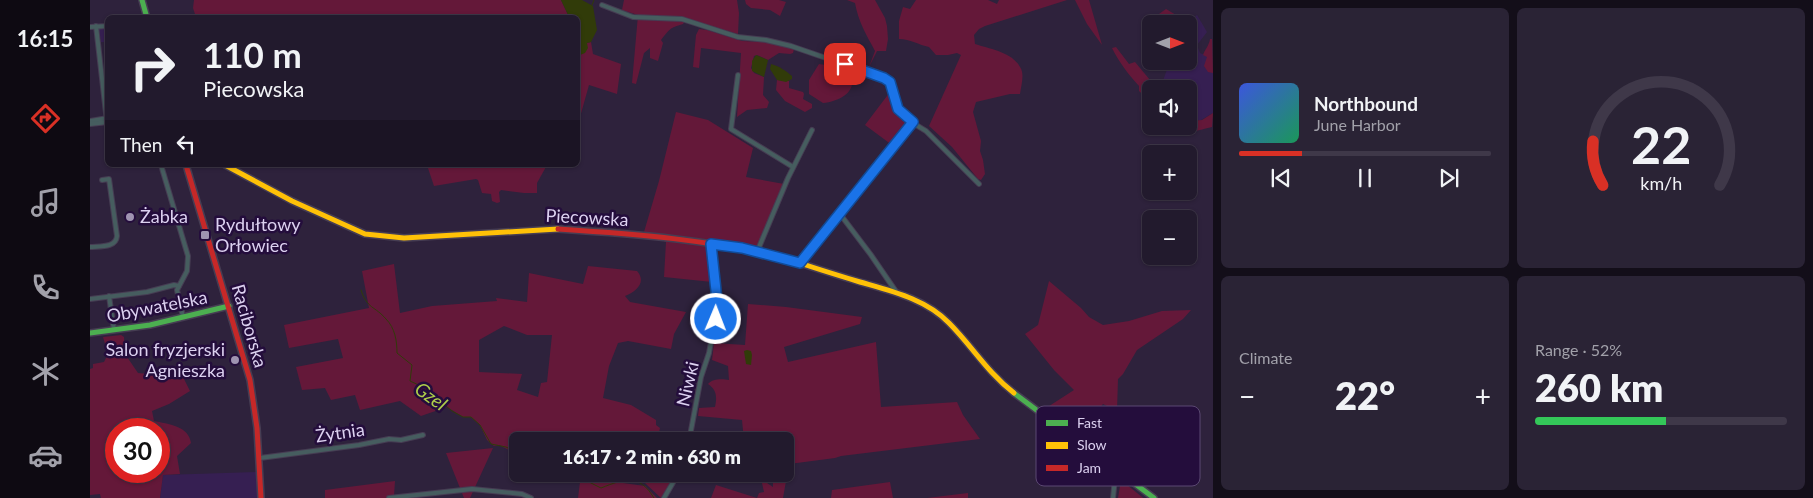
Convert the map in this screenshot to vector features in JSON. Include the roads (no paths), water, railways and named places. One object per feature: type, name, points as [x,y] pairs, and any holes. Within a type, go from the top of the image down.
[{"type":"street","points":[[142,0],[146,15]]},
{"type":"street","points":[[602,5],[633,17],[682,19],[738,37],[766,40],[791,46],[884,78],[890,82],[898,109],[926,131],[979,184]]},
{"type":"street","points":[[96,26],[105,103]]},
{"type":"street","points":[[90,27],[105,26]]},
{"type":"street","points":[[738,75],[731,129],[793,167]]},
{"type":"street","points":[[90,122],[105,120]]},
{"type":"street","points":[[800,263],[913,122]]},
{"type":"street","points":[[757,252],[793,167],[812,130]]},
{"type":"street","points":[[162,167],[188,256],[187,271],[178,290],[182,317]]},
{"type":"street","name":"Raciborska","points":[[187,167],[250,380],[260,458],[261,498]]},
{"type":"street","name":"Piecowska","points":[[234,167],[336,222],[365,234],[382,237],[404,238],[556,229],[636,234],[711,244],[757,252],[800,263],[897,293],[928,306],[950,322],[982,363],[1001,383],[1036,409]]},
{"type":"street","points":[[90,247],[114,244],[117,241],[109,179],[102,180]]},
{"type":"street","points":[[840,214],[897,293]]},
{"type":"street","name":"Niwki","points":[[692,432],[701,377],[710,353],[717,308],[711,244]]},
{"type":"street","points":[[90,299],[147,292],[174,285],[179,286]]},
{"type":"street","points":[[109,296],[114,330]]},
{"type":"street","name":"Obywatelska","points":[[90,333],[182,317],[229,306]]},
{"type":"street","name":"Żytnia","points":[[260,458],[359,445],[389,439],[401,440],[423,435]]},
{"type":"street","points":[[664,498],[673,482]]},
{"type":"street","name":"Piecowska","points":[[1138,486],[1154,498]]},
{"type":"street","points":[[390,498],[472,489],[522,494],[530,498]]},
{"type":"waterway","points":[[592,5],[594,0]]},
{"type":"waterway","name":"Gzel","points":[[361,290],[366,301],[392,326],[396,339],[397,353],[412,365],[410,381],[423,387],[452,411],[463,417],[471,417],[480,425],[491,444],[509,448]]},
{"type":"waterway","name":"Gzel","points":[[589,482],[601,488],[617,482]]},
{"type":"waterway","name":"Gzel","points":[[638,482],[654,498]]},
{"type":"place","name":"Żabka","points":[[130,217]]},
{"type":"place","name":"Rydułtowy Orłowiec","points":[[205,235]]},
{"type":"place","name":"Salon fryzjerski Agnieszka","points":[[235,360]]}]
